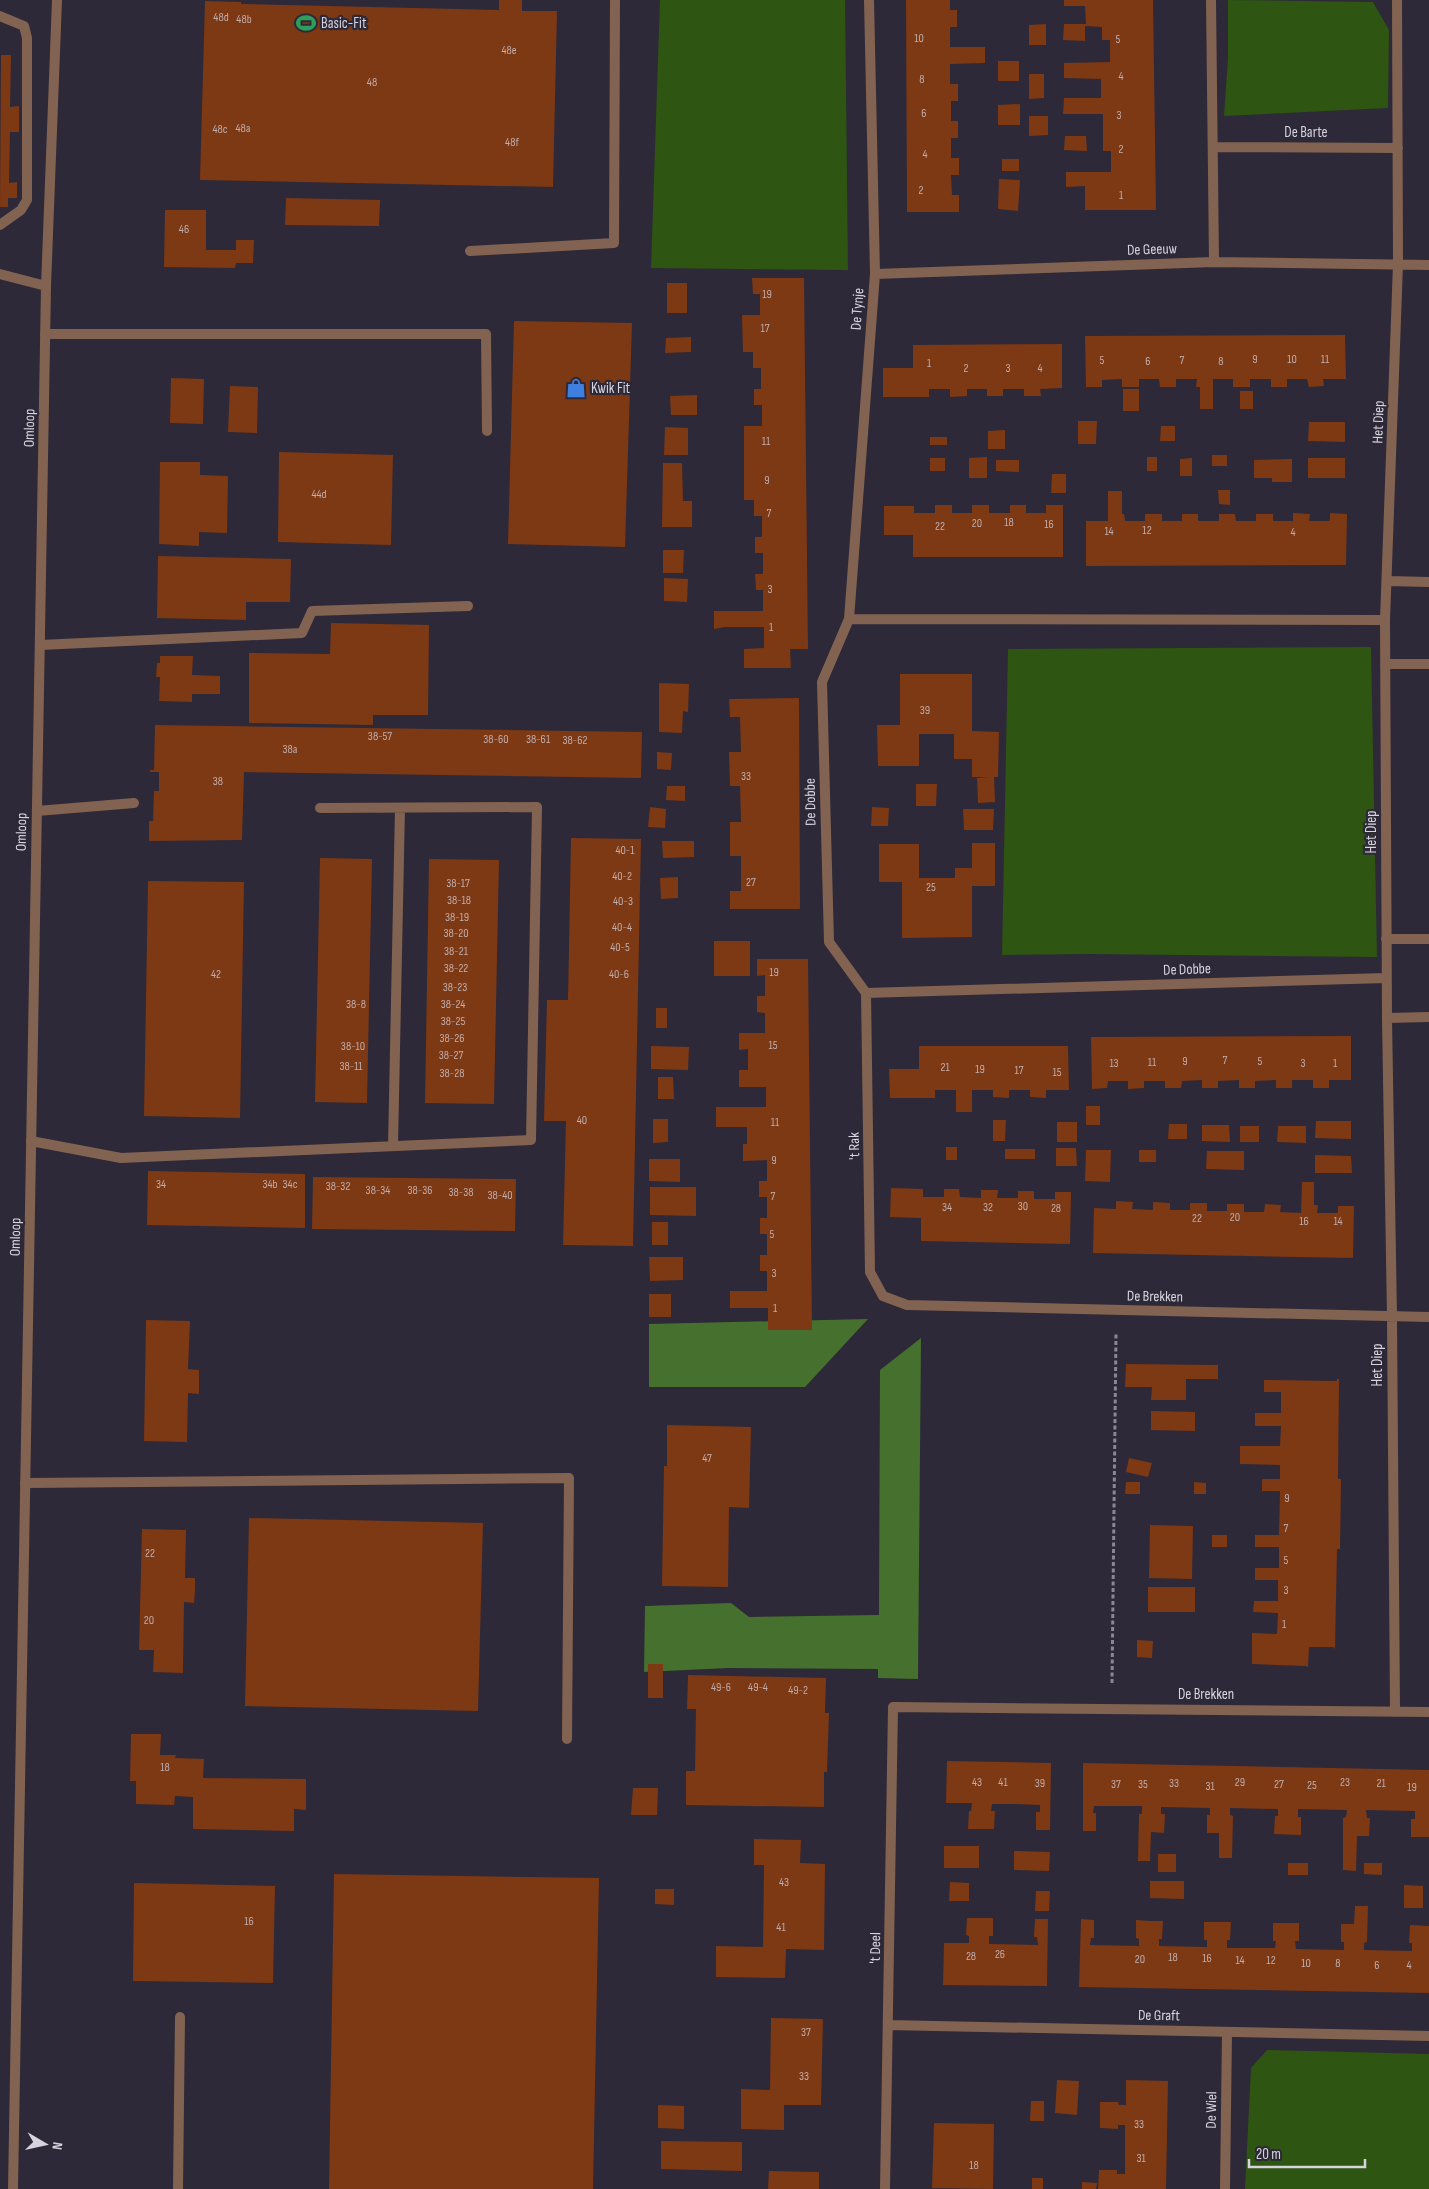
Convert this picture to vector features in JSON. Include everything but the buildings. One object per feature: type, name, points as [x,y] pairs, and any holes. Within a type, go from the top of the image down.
[{"type":"street","name":"Omloop","points":[[13,2189],[45,334],[57,0]]},
{"type":"street","points":[[470,251],[614,243],[615,0]]},
{"type":"street","name":"De Tynje","points":[[849,619],[875,274],[869,0]]},
{"type":"street","points":[[1211,0],[1214,262]]},
{"type":"street","points":[[1397,0],[1398,264]]},
{"type":"street","points":[[0,16],[24,26],[27,38],[27,200],[21,210],[0,225]]},
{"type":"street","name":"De Barte","points":[[1213,147],[1398,148]]},
{"type":"street","name":"De Geeuw","points":[[875,274],[1214,262],[1429,265]]},
{"type":"street","name":"Het Diep","points":[[1394,1711],[1392,1317],[1386,978],[1385,620],[1398,264]]},
{"type":"street","points":[[0,274],[46,286]]},
{"type":"street","points":[[45,334],[486,334],[487,430]]},
{"type":"street","points":[[1387,581],[1429,582]]},
{"type":"street","points":[[40,645],[302,634],[312,611],[468,606]]},
{"type":"street","points":[[849,619],[1385,620]]},
{"type":"street","name":"De Dobbe","points":[[849,619],[822,682],[829,942],[866,993],[1386,978]]},
{"type":"street","points":[[1385,664],[1429,664]]},
{"type":"street","points":[[36,811],[134,803]]},
{"type":"street","points":[[31,1142],[121,1158],[531,1140],[537,807],[320,808]]},
{"type":"street","points":[[393,1146],[400,808]]},
{"type":"street","points":[[1386,939],[1429,939]]},
{"type":"street","name":"'t Rak","points":[[866,993],[870,1272],[883,1296]]},
{"type":"street","points":[[1387,1018],[1429,1017]]},
{"type":"street","name":"De Brekken","points":[[883,1296],[907,1305],[1429,1317]]},
{"type":"street","points":[[25,1483],[569,1478],[567,1739]]},
{"type":"street","name":"De Brekken","points":[[893,1707],[1429,1712]]},
{"type":"street","name":"'t Deel","points":[[884,2189],[893,1707]]},
{"type":"street","points":[[178,2189],[180,2017]]},
{"type":"street","name":"De Graft","points":[[888,2025],[1429,2036]]},
{"type":"street","name":"De Wiel","points":[[1224,2189],[1227,2032]]},
{"type":"path","points":[[1112,1709],[1116,1310]]},
{"type":"green space","points":[[660,0],[845,0],[848,270],[651,268]]},
{"type":"green space","points":[[1228,0],[1373,2],[1389,30],[1388,108],[1224,116],[1228,58]]},
{"type":"green space","points":[[1371,647],[1377,957],[1002,955],[1008,649]]},
{"type":"green space","points":[[868,1319],[805,1387],[649,1387],[649,1324]]},
{"type":"green space","points":[[921,1338],[918,1679],[878,1678],[878,1669],[728,1668],[644,1672],[645,1606],[731,1603],[749,1617],[879,1615],[880,1370]]},
{"type":"green space","points":[[1267,2050],[1429,2054],[1429,2189],[1245,2189],[1251,2068]]},
{"type":"place","name":"Basic-Fit","points":[[306,23]]},
{"type":"place","name":"Kwik Fit","points":[[576,388]]}]
